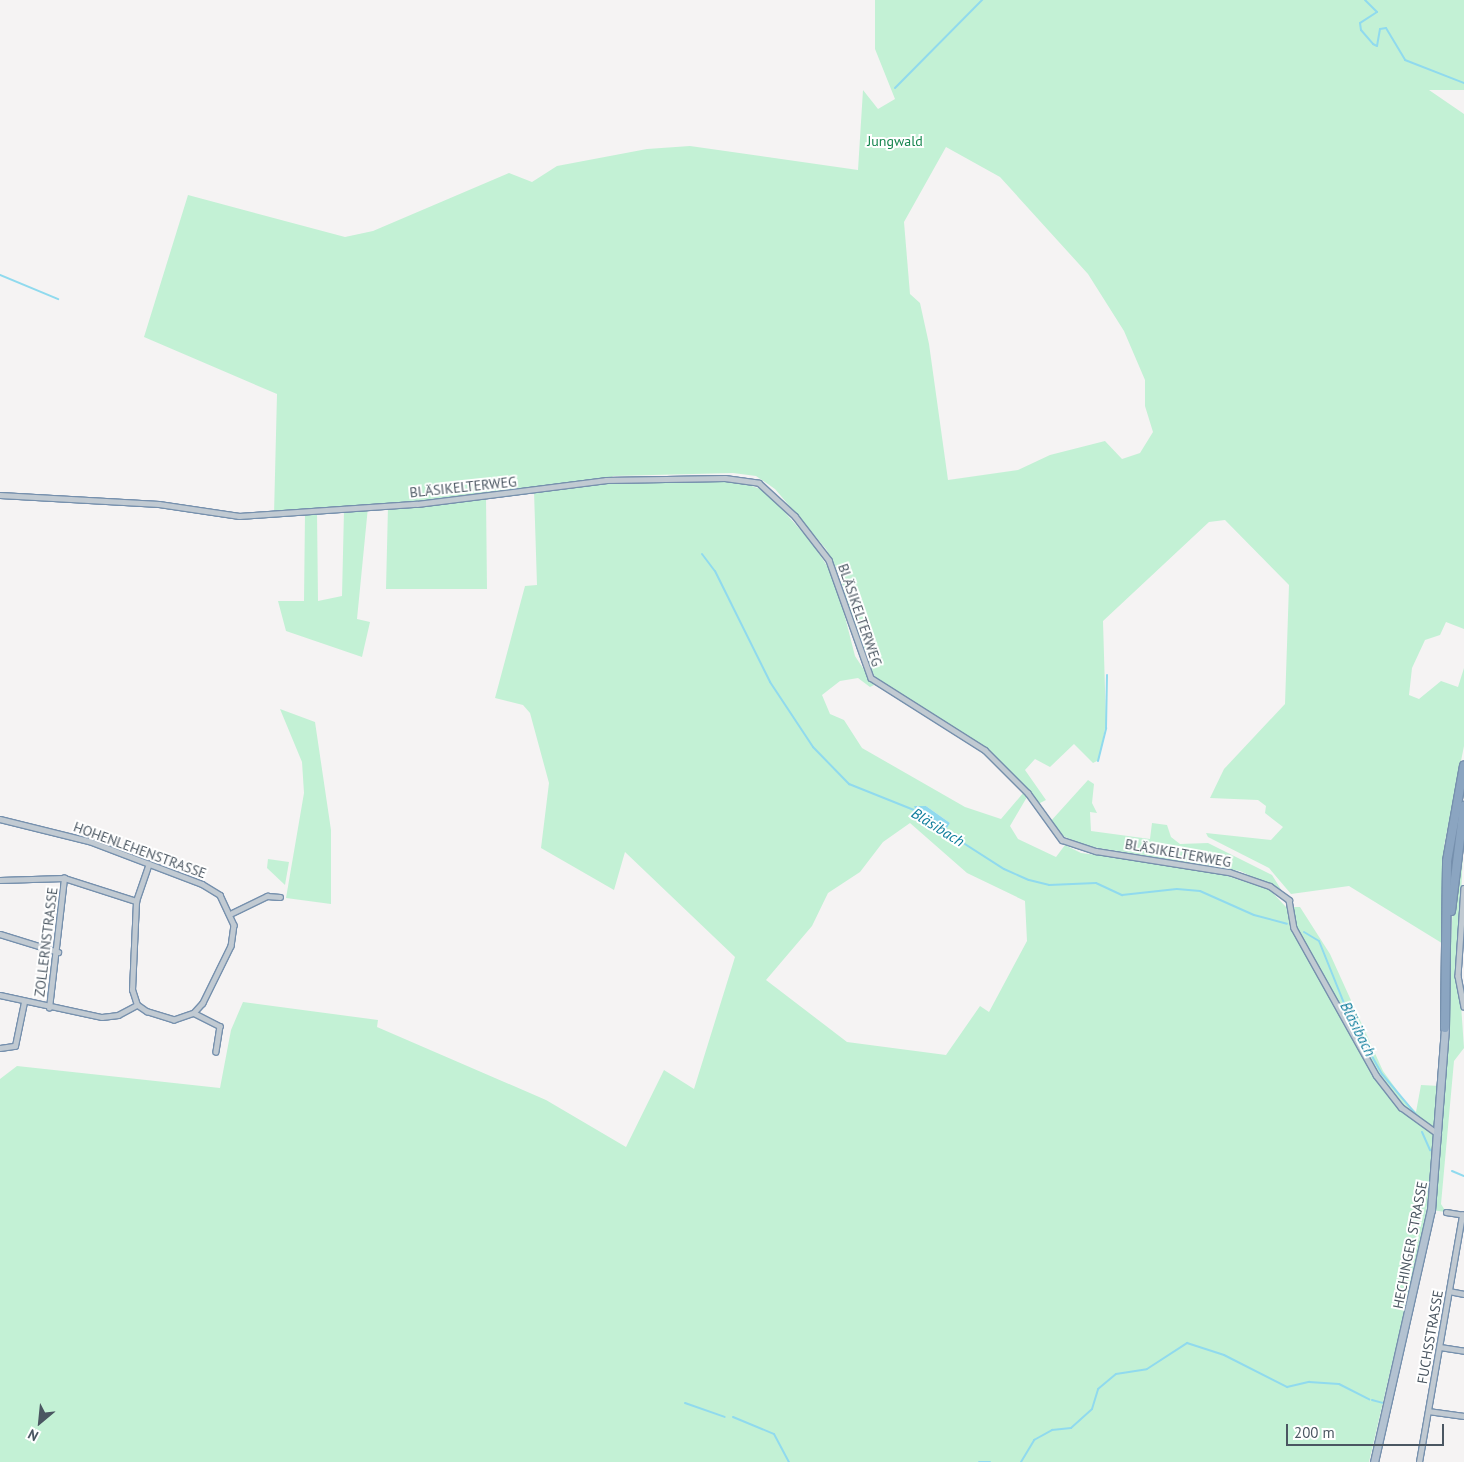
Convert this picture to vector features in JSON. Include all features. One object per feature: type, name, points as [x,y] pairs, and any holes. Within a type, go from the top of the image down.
[{"type":"highway","points":[[1445,1028],[1447,861],[1464,766]]},
{"type":"highway","points":[[1445,1028],[1452,903],[1464,806]]},
{"type":"main road","name":"HECHINGER STRASSE","points":[[1374,1462],[1423,1257],[1440,1135],[1445,1028]]},
{"type":"street","name":"BLÄSIKELTERWEG","points":[[0,495],[159,504],[239,516],[417,504],[606,480],[725,478],[760,483],[795,516],[829,560],[870,678],[985,750],[1028,793],[1062,840],[1096,851],[1229,872],[1270,886],[1289,900],[1294,928],[1382,1084],[1401,1107],[1440,1135]]},
{"type":"street","name":"HOHENLEHENSTRASSE","points":[[0,818],[90,841],[214,890],[232,913]]},
{"type":"street","points":[[137,1005],[132,975],[136,902],[149,864]]},
{"type":"street","points":[[0,880],[64,878],[136,902]]},
{"type":"street","name":"ZOLLERNSTRASSE","points":[[49,1008],[58,952],[64,878]]},
{"type":"street","points":[[1464,888],[1458,968],[1464,1006]]},
{"type":"street","points":[[194,1013],[231,946],[232,913],[267,896],[280,897]]},
{"type":"street","points":[[0,934],[58,952]]},
{"type":"street","points":[[0,995],[49,1008],[108,1017],[137,1005]]},
{"type":"street","points":[[0,1048],[13,1049],[24,1002]]},
{"type":"street","points":[[137,1005],[164,1020],[194,1013],[220,1026],[216,1052]]},
{"type":"street","points":[[1446,1212],[1463,1215]]},
{"type":"street","name":"FUCHSSTRASSE","points":[[1419,1462],[1463,1215]]},
{"type":"street","points":[[1449,1291],[1464,1294]]},
{"type":"street","points":[[1440,1347],[1464,1351]]},
{"type":"street","points":[[1428,1410],[1464,1416]]},
{"type":"green space","name":"Jungwald","points":[[875,0],[1464,0],[1464,90],[1429,90],[1464,114],[1464,629],[1446,622],[1440,635],[1425,640],[1412,668],[1409,695],[1419,699],[1441,681],[1458,687],[1464,668],[1464,746],[1444,846],[1445,945],[1349,886],[1291,894],[1269,868],[1208,837],[1206,833],[1271,840],[1283,827],[1265,813],[1266,806],[1258,800],[1210,798],[1224,769],[1285,704],[1289,585],[1225,520],[1209,522],[1103,621],[1106,723],[1099,760],[1093,763],[1074,744],[1050,767],[1035,759],[1025,770],[1046,800],[1038,804],[987,749],[876,679],[859,648],[840,575],[826,549],[775,489],[756,476],[733,473],[613,476],[606,483],[737,481],[766,491],[812,543],[835,578],[855,656],[874,685],[870,687],[858,678],[840,681],[822,695],[830,714],[844,720],[862,748],[965,807],[1001,819],[1024,792],[1027,797],[1010,826],[1018,839],[1056,857],[1065,845],[1081,853],[1206,869],[1270,890],[1286,907],[1300,907],[1330,954],[1383,1071],[1404,1100],[1416,1112],[1421,1085],[1440,1086],[1441,1129],[1453,904],[1464,831],[1458,961],[1464,1048],[1454,1061],[1441,1204],[1446,1212],[1431,1210],[1434,1160],[1423,1231],[1369,1462],[0,1462],[0,1079],[17,1066],[220,1088],[231,1030],[243,1002],[378,1020],[377,1027],[546,1100],[626,1147],[664,1070],[694,1089],[735,957],[625,852],[614,890],[541,848],[549,783],[530,713],[523,705],[495,698],[525,586],[537,585],[534,491],[486,496],[487,589],[386,589],[388,506],[368,507],[357,619],[370,622],[362,657],[286,631],[278,601],[304,601],[305,513],[274,515],[277,394],[144,337],[188,195],[345,237],[373,231],[509,173],[532,182],[557,166],[647,149],[690,146],[858,170],[863,90],[878,109],[895,99],[875,49]],"holes":[[[946,147],[1000,177],[1088,274],[1124,331],[1145,380],[1145,406],[1153,432],[1140,453],[1122,459],[1105,441],[1050,455],[1018,470],[948,480],[929,344],[920,303],[910,294],[904,222]],[[344,510],[342,596],[318,601],[317,511]],[[914,806],[926,806],[950,823],[944,833],[931,829]],[[910,823],[967,873],[1025,901],[1027,941],[989,1012],[980,1006],[946,1055],[847,1042],[766,980],[812,926],[828,893],[860,872],[883,842]]]},
{"type":"green space","points":[[280,709],[315,722],[331,830],[331,904],[286,898],[304,793],[302,762]]},
{"type":"green space","points":[[1088,780],[1094,784],[1092,803],[1097,813],[1090,812],[1091,831],[1150,839],[1152,823],[1167,825],[1171,837],[1180,844],[1208,843],[1272,875],[1282,891],[1240,871],[1086,846],[1063,836],[1050,822]]},
{"type":"green space","points":[[268,859],[289,862],[285,885],[267,868]]},
{"type":"water","name":"Bläsibach","points":[[914,806],[926,806],[950,823],[944,833],[918,817]]},
{"type":"waterway","points":[[895,88],[982,0]]},
{"type":"waterway","points":[[1365,0],[1377,12],[1360,23],[1361,30],[1373,44],[1377,46],[1380,29],[1386,28],[1405,60],[1464,83]]},
{"type":"waterway","points":[[0,275],[58,299]]},
{"type":"waterway","name":"Bläsibach","points":[[702,554],[715,571],[770,682],[813,747],[849,784],[914,810]]},
{"type":"waterway","points":[[1098,761],[1106,728],[1107,675]]},
{"type":"waterway","name":"Bläsibach","points":[[943,830],[1004,869],[1029,880],[1049,885],[1096,883],[1122,895],[1177,889],[1200,891],[1254,915],[1287,924]]},
{"type":"waterway","name":"Bläsibach","points":[[1304,932],[1319,941],[1348,1013],[1382,1074],[1419,1118]]},
{"type":"waterway","name":"Bläsibach","points":[[1422,1132],[1430,1150]]},
{"type":"waterway","name":"Bläsibach","points":[[1452,1171],[1464,1176]]},
{"type":"waterway","points":[[1021,1462],[1034,1440],[1052,1430],[1071,1428],[1092,1409],[1098,1389],[1116,1374],[1147,1369],[1187,1343],[1224,1355],[1287,1387],[1309,1382],[1339,1384],[1369,1399]]},
{"type":"waterway","points":[[1372,1400],[1383,1403]]},
{"type":"waterway","points":[[685,1403],[725,1417]]},
{"type":"waterway","points":[[733,1417],[774,1434],[789,1462]]},
{"type":"waterway","points":[[979,1462],[990,1462]]}]
